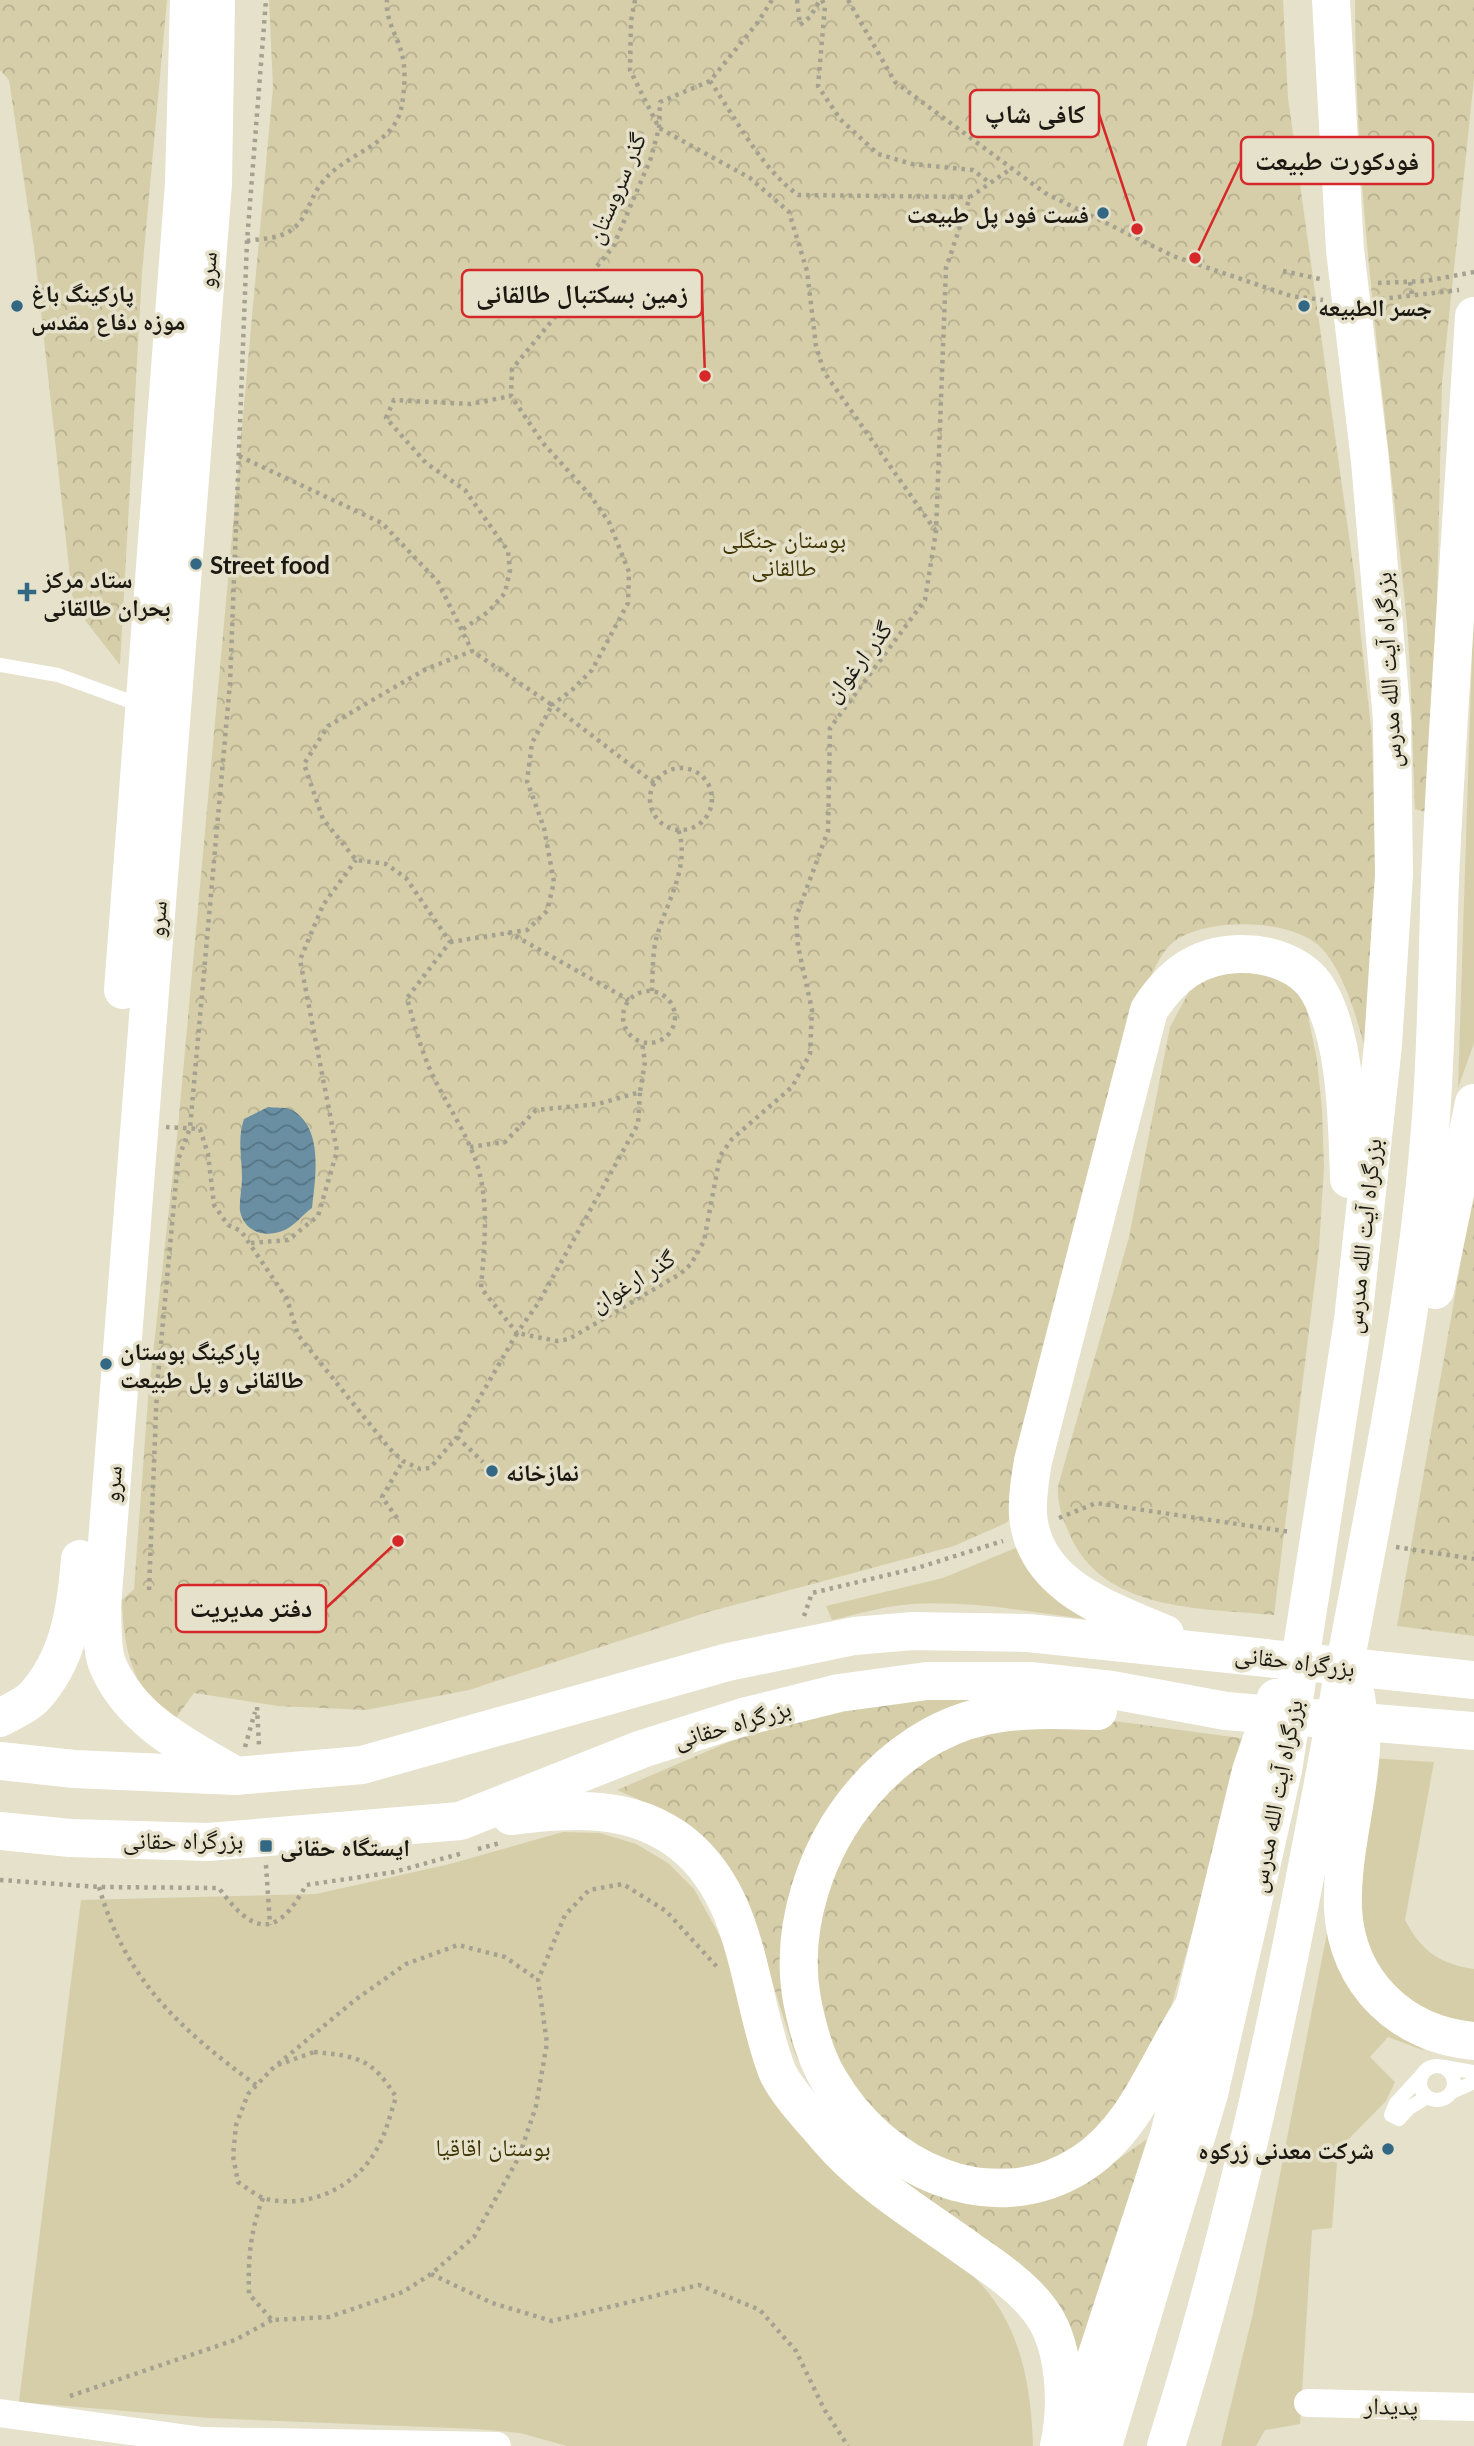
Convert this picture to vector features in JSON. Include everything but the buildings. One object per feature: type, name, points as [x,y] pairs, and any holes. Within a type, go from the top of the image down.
[{"type":"main road","name":"سرو","points":[[0,1718],[32,1700],[61,1658],[77,1605],[184,183],[189,0]]},
{"type":"main road","name":"سرو","points":[[216,0],[213,184],[102,1607],[107,1664],[131,1704],[162,1733],[236,1776]]},
{"type":"main road","name":"بزرگراه آیت الله مدرس","points":[[1103,2446],[1209,2094],[1283,1770],[1353,1320],[1382,1045],[1394,875],[1394,790],[1384,604],[1338,167],[1331,0]]},
{"type":"main road","name":"بزرگراه آیت الله مدرس","points":[[1166,2446],[1194,2358],[1245,2166],[1311,1852],[1387,1449],[1415,1272],[1431,1127],[1441,863],[1469,303]]},
{"type":"main road","points":[[1199,1649],[1107,1611],[1062,1583],[1035,1541],[1028,1516],[1033,1461],[1149,1010],[1164,988],[1180,972],[1203,960],[1254,953],[1280,960],[1317,988],[1328,1012],[1338,1049],[1347,1124],[1353,1320]]},
{"type":"main road","points":[[1387,1449],[1424,1342],[1474,1103]]},
{"type":"main road","points":[[1068,2446],[1169,2135],[1186,2067],[1194,2006],[1251,1771],[1311,1596]]},
{"type":"main road","name":"بزرگراه حقانی","points":[[0,1761],[74,1769],[236,1776],[362,1765],[728,1662],[854,1636],[968,1629],[1199,1649],[1470,1678]]},
{"type":"main road","points":[[1350,1638],[1361,1746],[1343,1909],[1351,1948],[1375,1992],[1396,2013],[1414,2026],[1438,2035],[1474,2041]]},
{"type":"main road","name":"بزرگراه حقانی","points":[[0,1831],[69,1838],[208,1842],[460,1821],[655,1745],[743,1717],[852,1691],[926,1681],[1030,1681],[1112,1690],[1226,1711],[1474,1731]]},
{"type":"main road","points":[[1226,1711],[1016,1712],[984,1716],[956,1725],[927,1740],[883,1771],[848,1811],[822,1856],[802,1929],[799,1964],[802,1998],[815,2049],[828,2080],[851,2111],[881,2143],[901,2159],[956,2185],[991,2189],[1023,2187],[1054,2178],[1085,2162],[1114,2134],[1137,2106],[1194,2006],[1244,1944]]},
{"type":"main road","points":[[1431,1727],[1474,1743]]},
{"type":"main road","points":[[460,1821],[569,1809],[604,1810],[658,1828],[690,1852],[716,1884],[732,1916],[748,1962],[778,2073],[853,2165],[998,2270],[1039,2309],[1048,2323],[1060,2365],[1063,2412],[1059,2446]]},
{"type":"main road","points":[[1190,2446],[1238,2286],[1245,2166]]},
{"type":"street","name":"پدیدار","points":[[1308,2403],[1474,2407]]},
{"type":"street","points":[[0,2413],[203,2441],[498,2446]]},
{"type":"lane","points":[[0,665],[58,675],[145,706]]},
{"type":"lane","points":[[1474,2072],[1433,2066],[1396,2103],[1391,2115],[1394,2120],[1399,2119],[1409,2108],[1427,2098],[1440,2100],[1474,2082]]},
{"type":"lane","points":[[1444,2067],[1454,2078],[1452,2092]]},
{"type":"lane","points":[[1421,2076],[1420,2086],[1427,2098]]},
{"type":"path","points":[[149,1590],[157,1387],[178,1160],[190,1128],[230,683],[247,241],[266,0]]},
{"type":"path","points":[[247,241],[285,234],[306,216],[320,184],[350,158],[392,131],[402,107],[404,81],[402,53],[386,10],[387,0]]},
{"type":"path","points":[[635,0],[630,70],[659,128],[750,178],[789,212],[807,271],[816,346],[824,372],[936,531]]},
{"type":"path","name":"گذر سروستان","points":[[511,396],[512,369],[613,247],[651,158],[659,128],[660,102],[710,81],[758,22],[772,0]]},
{"type":"path","points":[[797,0],[800,24],[810,18],[821,0],[825,6],[818,86],[840,118],[878,154],[912,164],[973,170],[990,183]]},
{"type":"path","points":[[848,0],[895,82],[1045,193],[1173,257],[1291,296],[1336,300]]},
{"type":"path","points":[[710,81],[765,162],[780,181],[799,195],[970,197],[1012,169]]},
{"type":"path","name":"گذر ارغوان","points":[[517,1333],[557,1341],[569,1339],[680,1274],[704,1241],[720,1156],[732,1139],[792,1087],[810,1054],[812,1010],[798,946],[796,917],[828,831],[830,728],[925,600],[936,531],[946,268],[970,197]]},
{"type":"path","points":[[1367,284],[1410,282],[1474,272]]},
{"type":"path","points":[[1410,282],[1412,296]]},
{"type":"path","points":[[1372,300],[1412,296],[1469,303]]},
{"type":"path","points":[[463,629],[488,612],[505,593],[510,570],[508,551],[465,490],[426,463],[386,418],[394,400],[470,404],[511,396],[543,443],[590,495],[609,522],[629,572],[628,603],[592,670],[552,705],[532,743],[527,782],[544,828],[554,882],[547,911],[527,930],[450,942],[407,998],[417,1036],[432,1074],[470,1147],[479,1172],[486,1219],[481,1288],[517,1333]]},
{"type":"path","points":[[239,456],[382,523],[438,582],[472,652],[552,705],[654,783]]},
{"type":"path","points":[[450,942],[406,878],[386,864],[356,860],[323,819],[304,764],[328,726],[426,669],[472,652]]},
{"type":"path","points":[[679,768],[699,773],[711,789],[711,809],[698,825],[678,829],[660,821],[654,813],[651,793],[654,783],[661,775],[679,768]]},
{"type":"path","points":[[652,991],[656,939],[676,882],[684,846],[678,829]]},
{"type":"path","points":[[251,1243],[288,1240],[318,1216],[337,1151],[300,960],[323,905],[356,860]]},
{"type":"path","points":[[508,932],[629,1000]]},
{"type":"path","points":[[652,991],[667,998],[674,1013],[674,1022],[666,1036],[658,1041],[642,1042],[628,1032],[622,1016],[629,1000],[635,994],[652,991]]},
{"type":"path","points":[[139,1125],[200,1129],[208,1154],[214,1205],[228,1225],[241,1231],[251,1243],[287,1299],[298,1335],[403,1461],[420,1469],[430,1468],[457,1437],[538,1302],[638,1124],[645,1062],[642,1042]]},
{"type":"path","points":[[470,1147],[505,1142],[536,1110],[598,1104],[640,1092]]},
{"type":"path","points":[[457,1437],[483,1462]]},
{"type":"path","points":[[397,1518],[382,1497],[403,1461]]},
{"type":"path","points":[[1047,1522],[1096,1503],[1298,1533]]},
{"type":"path","points":[[804,1617],[812,1593],[974,1552],[1011,1537]]},
{"type":"path","points":[[1393,1547],[1474,1559]]},
{"type":"path","points":[[236,1776],[257,1707]]},
{"type":"path","points":[[0,1880],[99,1887],[219,1888],[249,1921],[270,1925],[288,1915],[306,1885],[394,1872],[510,1840]]},
{"type":"path","points":[[67,2397],[235,2340],[272,2320],[329,2318],[403,2292],[431,2274],[474,2237],[519,2157],[536,2106],[547,2043],[538,1980],[565,1915],[589,1890],[623,1884],[666,1911],[724,1974]]},
{"type":"path","points":[[99,1887],[109,1919],[131,1962],[170,2015],[205,2048],[256,2085]]},
{"type":"path","points":[[275,2066],[314,2052],[356,2056],[382,2073],[396,2097],[379,2145],[356,2175],[331,2193],[298,2202],[264,2198],[238,2182],[233,2156],[236,2125],[248,2094],[256,2085],[275,2066],[355,2000],[406,1964],[458,1945],[505,1957],[538,1980]]},
{"type":"path","points":[[264,2198],[253,2224],[248,2259],[249,2294],[272,2320]]},
{"type":"path","points":[[431,2274],[492,2303],[552,2321],[699,2285],[724,2295],[760,2310],[796,2351],[824,2409],[848,2446]]},
{"type":"green space","points":[[0,0],[167,0],[142,273],[120,665],[73,605],[34,248],[9,80],[0,70]]},
{"type":"green space","name":"بوستان جنگلی طالقانی","points":[[269,0],[1283,0],[1288,98],[1354,572],[1372,737],[1376,904],[1366,1051],[1350,999],[1333,963],[1313,941],[1297,933],[1257,925],[1216,926],[1183,936],[1162,956],[1141,1002],[1013,1516],[1006,1523],[954,1546],[708,1612],[469,1690],[366,1710],[278,1706],[194,1693],[176,1718],[149,1696],[133,1668],[125,1635],[122,1600],[134,1589],[148,1399],[178,1127],[273,87]]},
{"type":"green space","points":[[1355,0],[1474,0],[1474,79],[1442,383],[1432,814],[1415,809],[1406,613],[1373,307],[1360,154]]},
{"type":"green space","points":[[1474,615],[1474,1043],[1458,1088],[1472,653]]},
{"type":"green space","points":[[1234,966],[1282,975],[1305,1001],[1317,1060],[1322,1109],[1324,1167],[1319,1249],[1274,1615],[1186,1607],[1129,1592],[1105,1578],[1084,1559],[1064,1522],[1058,1492],[1129,1237],[1170,1027],[1191,988]]},
{"type":"green space","points":[[1474,1187],[1474,1636],[1397,1626]]},
{"type":"green space","points":[[1023,1545],[1111,1622],[987,1606],[937,1603],[892,1606],[832,1620],[826,1606],[943,1578]]},
{"type":"green space","points":[[994,1693],[847,1794],[799,2026],[934,2187],[1117,2160],[1147,2139],[1076,2373],[899,2188],[818,2098],[795,2054],[753,1921],[663,1810],[617,1790],[731,1741],[786,1725],[896,1698]]},
{"type":"green space","points":[[1085,1717],[1247,1739],[1160,2046],[1085,2148],[1028,2168],[953,2168],[872,2118],[851,2090],[819,2016],[810,1930],[858,1812],[945,1740]]},
{"type":"green space","points":[[1370,1758],[1434,1762],[1405,1920],[1418,1940],[1433,1954],[1451,1964],[1474,1969],[1474,2030],[1462,2029],[1393,1991],[1357,1929]]},
{"type":"green space","name":"بوستان اقاقیا","points":[[563,1832],[600,1833],[636,1844],[668,1863],[694,1889],[738,1969],[755,2033],[988,2293],[1002,2312],[1020,2354],[1029,2399],[1033,2446],[567,2446],[520,2433],[477,2429],[208,2418],[19,2402],[81,1900],[316,1894],[450,1864]]},
{"type":"green space","points":[[1328,1928],[1376,2013],[1425,2051],[1388,2037],[1370,2057],[1395,2082],[1386,2101],[1338,2150],[1332,2228],[1312,2230],[1300,2424],[1265,2430],[1256,2446],[1221,2446],[1253,2313]]},
{"type":"water","points":[[268,1107],[290,1109],[301,1117],[313,1140],[316,1168],[312,1208],[286,1229],[268,1234],[250,1228],[242,1218],[240,1141],[244,1119]]},
{"type":"place","name":"فست فود پل طبیعت","points":[[1103,213]]},
{"type":"place","name":"کافی شاپ","points":[[1137,229]]},
{"type":"place","name":"فودکورت طبیعت","points":[[1195,258]]},
{"type":"place","name":"پارکینگ باغ موزه دفاع مقدس","points":[[17,306]]},
{"type":"place","name":"جسر الطبيعه","points":[[1304,306]]},
{"type":"place","name":"زمین بسکتبال طالقانی","points":[[705,376]]},
{"type":"place","name":"Street food","points":[[196,564]]},
{"type":"place","name":"ستاد مرکز بحران طالقانی","points":[[27,592]]},
{"type":"place","name":"پارکینگ بوستان طالقانی و پل طبیعت","points":[[106,1364]]},
{"type":"place","name":"نمازخانه","points":[[492,1471]]},
{"type":"place","name":"دفتر مدیریت","points":[[398,1541]]},
{"type":"place","name":"ایستگاه حقانی","points":[[266,1846]]},
{"type":"place","name":"شرکت معدنی زرکوه","points":[[1388,2149]]}]
